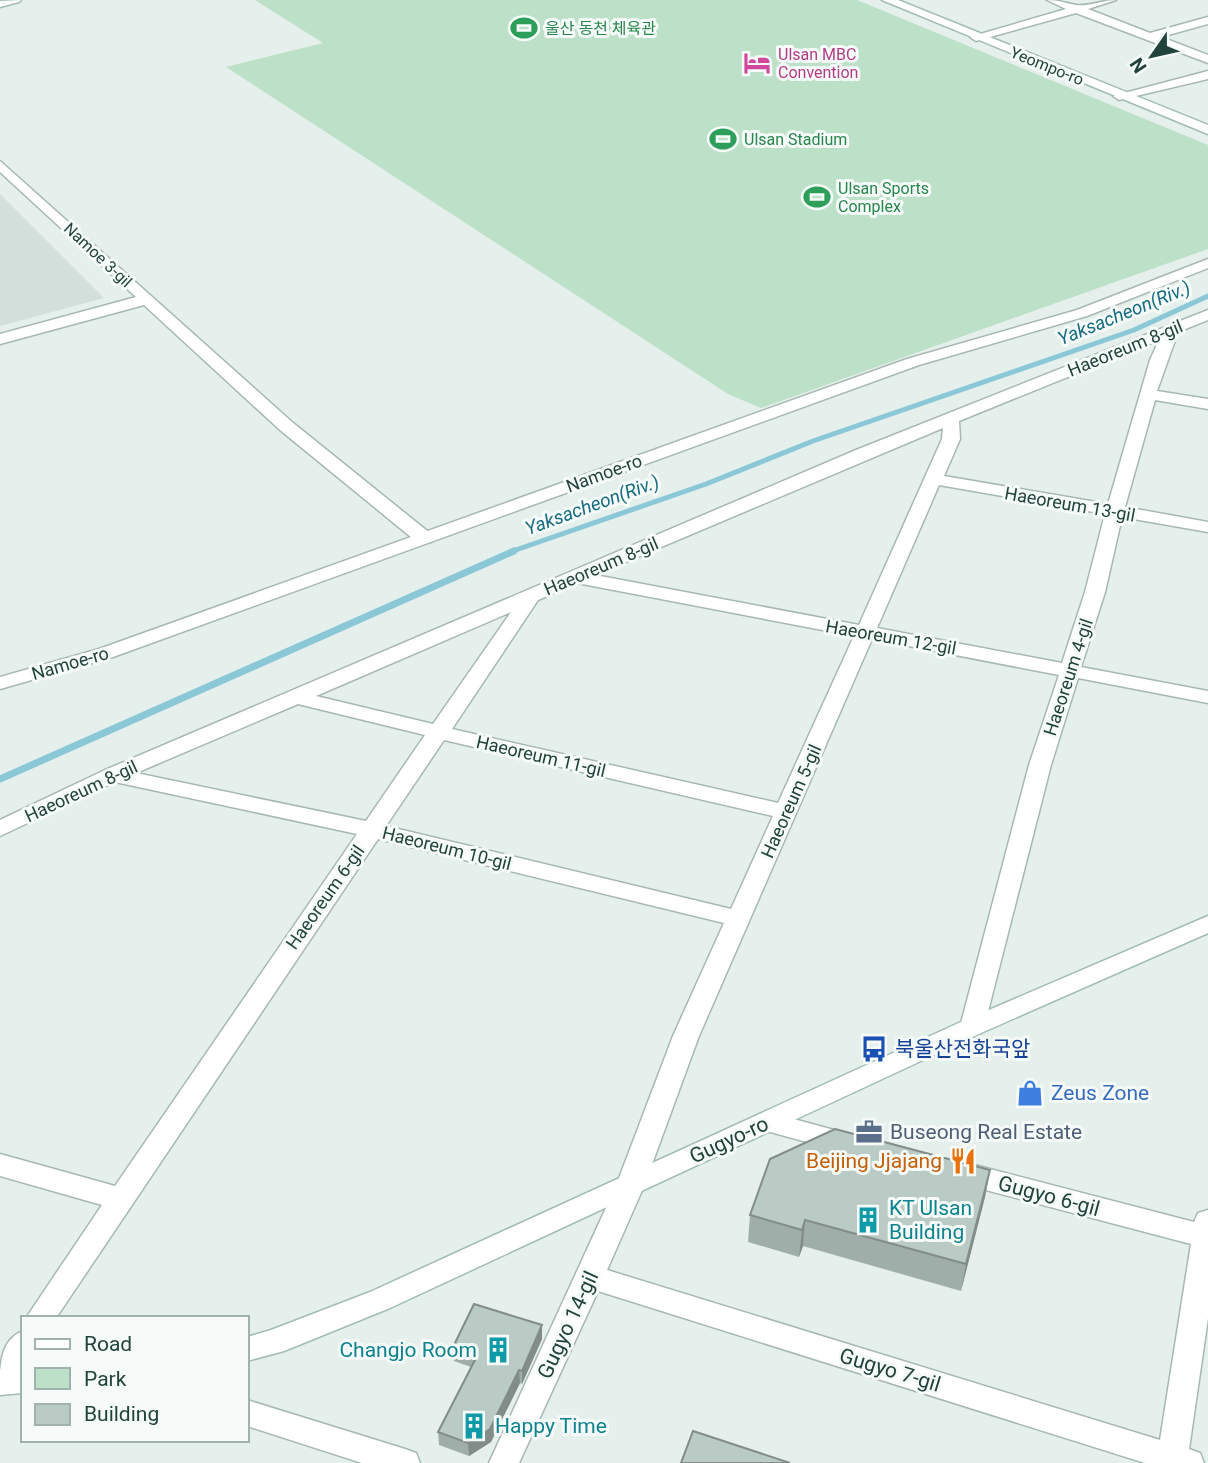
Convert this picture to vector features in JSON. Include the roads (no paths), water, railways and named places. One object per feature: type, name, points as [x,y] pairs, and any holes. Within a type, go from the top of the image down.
[{"type":"street","points":[[0,4],[15,0]]},
{"type":"street","name":"Yeompo-ro","points":[[888,0],[1208,130]]},
{"type":"street","points":[[1053,0],[1208,59]]},
{"type":"street","points":[[976,37],[1110,0]]},
{"type":"street","points":[[1149,37],[1208,20]]},
{"type":"street","points":[[1119,96],[1208,75]]},
{"type":"street","name":"Namoe 3-gil","points":[[0,165],[146,299]]},
{"type":"street","name":"Namoe-ro","points":[[0,683],[106,653],[913,362],[1082,313],[1208,263]]},
{"type":"street","points":[[146,299],[286,426],[424,538]]},
{"type":"street","name":"Namoe 3-gil","points":[[0,339],[146,299]]},
{"type":"street","name":"Haeoreum 8-gil","points":[[0,829],[113,775],[575,577],[951,418],[1208,315]]},
{"type":"street","name":"Haeoreum 4-gil","points":[[972,1027],[1040,765],[1095,592],[1148,394],[1172,329]]},
{"type":"street","points":[[1148,394],[1208,404]]},
{"type":"street","name":"Haeoreum 5-gil","points":[[630,1186],[687,1036],[951,439],[951,418]]},
{"type":"street","name":"Haeoreum 13-gil","points":[[933,480],[1208,527]]},
{"type":"street","name":"Haeoreum 12-gil","points":[[575,577],[1208,696]]},
{"type":"street","name":"Haeoreum 6-gil","points":[[41,1316],[531,596]]},
{"type":"street","name":"Haeoreum 11-gil","points":[[296,696],[438,732],[787,812]]},
{"type":"street","name":"Haeoreum 10-gil","points":[[113,775],[372,830],[739,919]]},
{"type":"street","name":"Gugyo-ro","points":[[248,1349],[274,1342],[380,1300],[972,1027],[1208,924]]},
{"type":"street","points":[[768,1122],[874,1150]]},
{"type":"street","points":[[0,1165],[121,1199]]},
{"type":"street","name":"Gugyo 6-gil","points":[[940,1167],[1207,1231]]},
{"type":"street","name":"Gugyo 14-gil","points":[[503,1463],[630,1186]]},
{"type":"street","points":[[1178,1461],[1207,1231]]},
{"type":"street","name":"Gugyo 7-gil","points":[[590,1277],[1178,1461]]},
{"type":"street","points":[[0,1379],[21,1346]]},
{"type":"street","points":[[0,1379],[21,1380]]},
{"type":"street","points":[[248,1413],[405,1463]]},
{"type":"waterway","name":"Yaksacheon(Riv.)","points":[[510,552],[706,484],[813,441],[1134,330],[1208,296]]},
{"type":"waterway","name":"Yaksacheon(Riv.)","points":[[0,779],[514,551]]},
{"type":"place","name":"울산 동천 체육관","points":[[524,28]]},
{"type":"place","name":"Ulsan MBC Convention","points":[[757,63]]},
{"type":"place","name":"Ulsan Stadium","points":[[723,139]]},
{"type":"place","name":"Ulsan Sports Complex","points":[[817,197]]},
{"type":"place","name":"북울산전화국앞","points":[[874,1049]]},
{"type":"place","name":"Zeus Zone","points":[[1030,1093]]},
{"type":"place","name":"Buseong Real Estate","points":[[869,1132]]},
{"type":"place","name":"Beijing Jjajang","points":[[963,1161]]},
{"type":"place","name":"KT Ulsan Building","points":[[868,1220]]},
{"type":"place","name":"Changjo Room","points":[[498,1350]]},
{"type":"place","name":"Happy Time","points":[[474,1426]]}]
